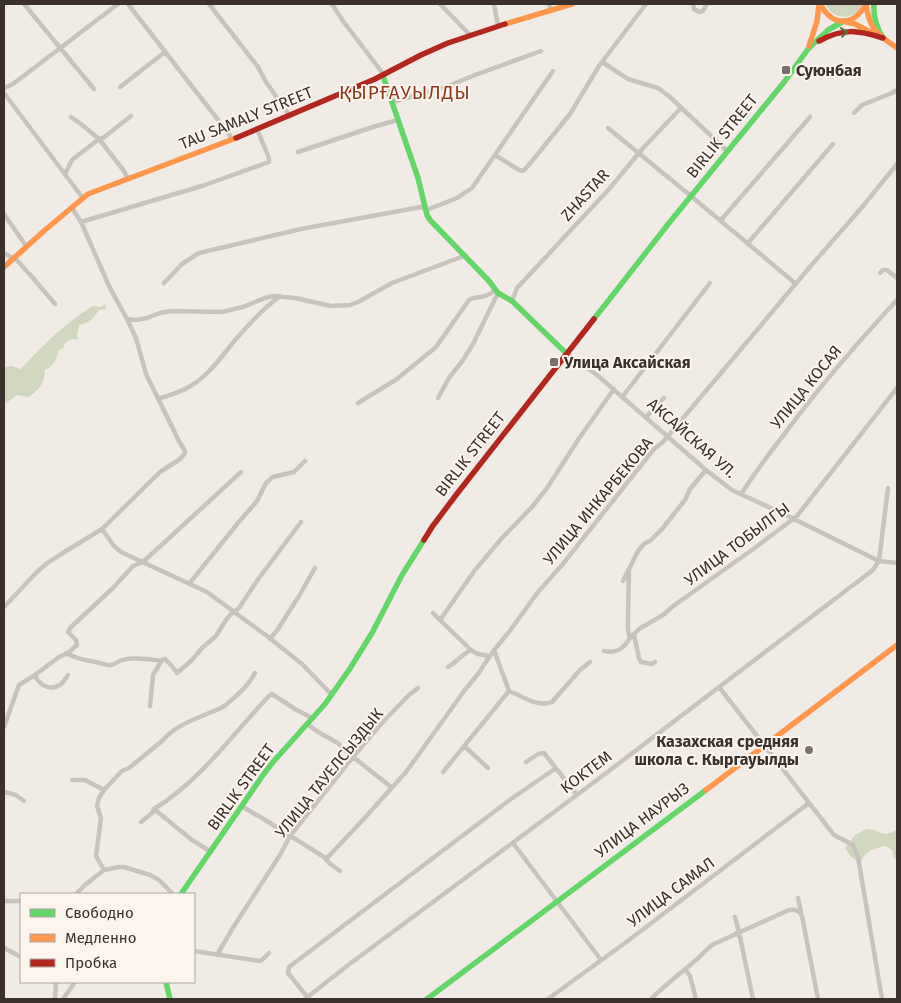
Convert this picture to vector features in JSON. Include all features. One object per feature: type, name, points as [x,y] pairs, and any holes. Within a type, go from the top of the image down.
[{"type":"main road","name":"TAU SAMALY STREET","points":[[4,267],[72,208],[82,197],[88,194],[290,116],[382,76],[434,49],[550,7],[572,4]]},
{"type":"main road","points":[[820,4],[830,18],[855,24],[883,38]]},
{"type":"main road","points":[[808,49],[820,4]]},
{"type":"main road","points":[[808,49],[828,30],[844,21],[857,17],[866,4]]},
{"type":"main road","points":[[866,4],[871,27],[897,48]]},
{"type":"main road","points":[[874,4],[875,25],[883,38]]},
{"type":"main road","points":[[808,49],[830,35],[845,31],[862,31],[883,38]]},
{"type":"main road","name":"BIRLIK STREET","points":[[182,893],[273,762],[307,724],[350,670],[372,633],[402,575],[432,527],[566,353],[780,87],[808,49]]},
{"type":"main road","points":[[382,76],[418,178],[426,210]]},
{"type":"main road","name":"АКСАЙСКАЯ УЛ.","points":[[426,210],[430,220],[497,291],[512,301],[566,353]]},
{"type":"main road","name":"УЛИЦА НАУРЫЗ","points":[[427,999],[897,645]]},
{"type":"main road","points":[[166,983],[170,999]]},
{"type":"street","points":[[24,4],[94,89]]},
{"type":"street","points":[[4,88],[12,84],[118,4]]},
{"type":"street","points":[[128,4],[232,140]]},
{"type":"street","points":[[209,4],[258,67],[266,82],[290,116]]},
{"type":"street","points":[[332,4],[382,76]]},
{"type":"street","points":[[440,4],[470,35]]},
{"type":"street","points":[[494,4],[498,26]]},
{"type":"street","points":[[495,155],[523,171],[570,114],[602,62],[646,4]]},
{"type":"street","points":[[693,4],[694,9],[699,12],[703,11],[707,4]]},
{"type":"street","points":[[392,102],[446,87],[541,51]]},
{"type":"street","points":[[120,87],[165,52]]},
{"type":"street","points":[[602,62],[628,79],[658,88],[727,151]]},
{"type":"street","points":[[164,283],[182,264],[199,253],[301,229],[421,207],[426,210],[457,198],[472,188],[554,72]]},
{"type":"street","points":[[854,113],[862,105],[897,90]]},
{"type":"street","points":[[4,92],[82,197]]},
{"type":"street","name":"ZHASTAR","points":[[512,301],[517,288],[681,108]]},
{"type":"street","points":[[65,174],[72,160],[131,116]]},
{"type":"street","points":[[72,117],[99,139],[128,179]]},
{"type":"street","points":[[721,220],[810,117]]},
{"type":"street","points":[[298,152],[398,120]]},
{"type":"street","points":[[608,128],[796,284]]},
{"type":"street","points":[[81,222],[196,188],[269,162],[257,129]]},
{"type":"street","points":[[748,243],[833,144]]},
{"type":"street","name":"УЛИЦА ИНКАРБЕКОВА","points":[[326,859],[420,754],[538,592],[562,565],[654,449],[663,442],[897,164]]},
{"type":"street","points":[[4,607],[46,564],[102,529],[160,472],[180,459],[185,453],[146,374],[136,338],[110,288],[81,222],[72,208]]},
{"type":"street","points":[[4,214],[26,246]]},
{"type":"street","points":[[4,254],[14,258],[55,304]]},
{"type":"street","points":[[127,319],[136,320],[172,311],[222,312],[243,307],[265,298],[280,296],[331,306],[350,305],[392,283],[464,256]]},
{"type":"street","points":[[880,273],[883,270],[887,270],[897,278]]},
{"type":"street","points":[[623,396],[710,283]]},
{"type":"street","points":[[438,398],[449,378],[473,344],[497,291]]},
{"type":"street","points":[[358,403],[397,379],[436,347],[471,298],[497,291]]},
{"type":"street","points":[[158,399],[187,389],[200,380],[237,338],[280,296]]},
{"type":"street","name":"УЛИЦА КОСАЯ","points":[[741,494],[819,389],[897,300]]},
{"type":"street","name":"АКСАЙСКАЯ УЛ.","points":[[566,353],[597,374],[706,470],[732,490],[879,561],[897,563]]},
{"type":"street","name":"УЛИЦА ТОБЫЛГЫ","points":[[604,651],[610,652],[625,647],[632,636],[643,626],[663,616],[672,607],[794,519],[897,388]]},
{"type":"street","points":[[440,620],[475,570],[547,488],[614,389]]},
{"type":"street","points":[[646,417],[664,398]]},
{"type":"street","points":[[189,584],[257,501],[266,483],[274,477],[294,472],[305,461]]},
{"type":"street","points":[[623,581],[638,551],[662,529],[706,470]]},
{"type":"street","points":[[4,727],[19,685],[77,645],[76,640],[68,632],[71,627],[122,579],[133,566],[143,562],[241,472]]},
{"type":"street","points":[[879,561],[888,488]]},
{"type":"street","points":[[775,510],[784,520],[783,526]]},
{"type":"street","points":[[66,653],[84,661],[108,665],[130,659],[162,661],[165,658],[176,673],[216,636],[226,620],[239,608],[300,522]]},
{"type":"street","points":[[102,529],[121,552],[207,592],[230,607],[302,664],[332,694]]},
{"type":"street","name":"KOKTEM","points":[[308,999],[347,966],[866,576],[879,561]]},
{"type":"street","points":[[270,639],[315,568]]},
{"type":"street","points":[[629,569],[628,630],[642,662],[652,664],[655,662]]},
{"type":"street","points":[[433,614],[471,650],[478,654],[490,656]]},
{"type":"street","points":[[448,667],[465,652],[471,650]]},
{"type":"street","points":[[494,650],[509,691],[546,704],[552,702],[580,670],[590,662]]},
{"type":"street","points":[[150,706],[154,675],[162,661]]},
{"type":"street","points":[[104,870],[96,856],[101,818],[97,806],[104,790],[122,771],[129,768],[166,736],[190,720],[228,704],[244,690],[255,673]]},
{"type":"street","points":[[34,675],[44,687],[50,688],[61,684],[68,675]]},
{"type":"street","name":"УЛИЦА ТАУЕЛСЫЗДЫК","points":[[217,955],[290,836],[353,757],[409,695],[418,688]]},
{"type":"street","points":[[719,688],[834,835],[853,846],[858,857],[882,999]]},
{"type":"street","points":[[443,772],[509,691]]},
{"type":"street","points":[[141,822],[154,809],[199,773],[272,694],[312,718]]},
{"type":"street","points":[[307,724],[338,743],[391,788]]},
{"type":"street","points":[[464,746],[488,768]]},
{"type":"street","points":[[526,762],[541,753],[546,756],[577,794]]},
{"type":"street","points":[[308,999],[288,973],[288,966],[511,799],[556,768]]},
{"type":"street","points":[[72,780],[86,780],[104,790]]},
{"type":"street","points":[[4,792],[16,795],[24,801]]},
{"type":"street","name":"УЛИЦА САМАЛ","points":[[548,999],[809,803]]},
{"type":"street","points":[[241,806],[326,859],[340,871]]},
{"type":"street","points":[[154,809],[210,852]]},
{"type":"street","points":[[513,843],[601,960]]},
{"type":"street","points":[[77,893],[85,884],[104,870],[114,867],[124,867],[146,873],[159,880],[172,893]]},
{"type":"street","points":[[798,898],[818,999]]},
{"type":"street","points":[[4,901],[20,901]]},
{"type":"street","points":[[653,999],[664,986],[701,956],[706,949],[738,932],[789,910],[798,911],[803,919]]},
{"type":"street","points":[[735,917],[753,999]]},
{"type":"street","points":[[4,948],[20,956]]},
{"type":"street","points":[[195,951],[259,961],[269,953]]},
{"type":"street","points":[[686,969],[690,976],[696,999]]},
{"type":"street","points":[[55,999],[56,983]]},
{"type":"street","points":[[63,999],[74,983]]},
{"type":"green space","points":[[825,4],[862,4],[854,14],[844,17],[833,13]]},
{"type":"green space","points":[[105,304],[106,309],[99,310],[92,319],[79,325],[78,340],[73,339],[66,342],[63,348],[58,351],[54,362],[45,370],[43,383],[36,391],[29,397],[17,395],[4,403],[4,367],[12,366],[21,369],[71,321],[91,307],[101,307]]},
{"type":"green space","points":[[867,829],[884,834],[897,830],[897,860],[894,858],[893,851],[886,846],[870,851],[860,863],[851,857],[845,848],[855,835]]},
{"type":"traffic: fast","points":[[874,4],[875,22],[883,38]]},
{"type":"traffic: fast","points":[[594,319],[669,223],[785,81],[808,49],[828,30],[844,21]]},
{"type":"traffic: fast","points":[[383,76],[418,178],[427,215],[430,220],[489,281],[498,293],[512,301],[566,353]]},
{"type":"traffic: fast","points":[[182,893],[263,775],[325,704],[349,670],[372,633],[402,575],[424,540]]},
{"type":"traffic: fast","points":[[427,999],[706,790]]},
{"type":"traffic: fast","points":[[166,983],[170,999]]},
{"type":"traffic: slow","points":[[505,24],[572,4]]},
{"type":"traffic: slow","points":[[820,4],[831,17],[843,21],[855,17],[866,4]]},
{"type":"traffic: slow","points":[[866,4],[869,19],[875,30],[897,48]]},
{"type":"traffic: slow","points":[[809,46],[817,21],[819,5]]},
{"type":"traffic: slow","points":[[846,22],[855,24],[874,34]]},
{"type":"traffic: slow","points":[[4,267],[88,194],[236,138]]},
{"type":"traffic: slow","points":[[706,790],[897,645]]},
{"type":"traffic: jam","points":[[236,138],[375,79],[448,43],[505,24]]},
{"type":"traffic: jam","points":[[819,41],[843,32],[865,33],[883,38]]},
{"type":"traffic: jam","points":[[424,540],[456,495],[594,319]]},
{"type":"place","name":"Суюнбая","points":[[786,70]]},
{"type":"place","name":"Улица Аксайская","points":[[554,362]]},
{"type":"place","name":"Казахская средняя школа с. Кыргауылды","points":[[809,750]]},
{"type":"district","name":"ҚЫРҒАУЫЛДЫ","points":[[405,92]]}]
